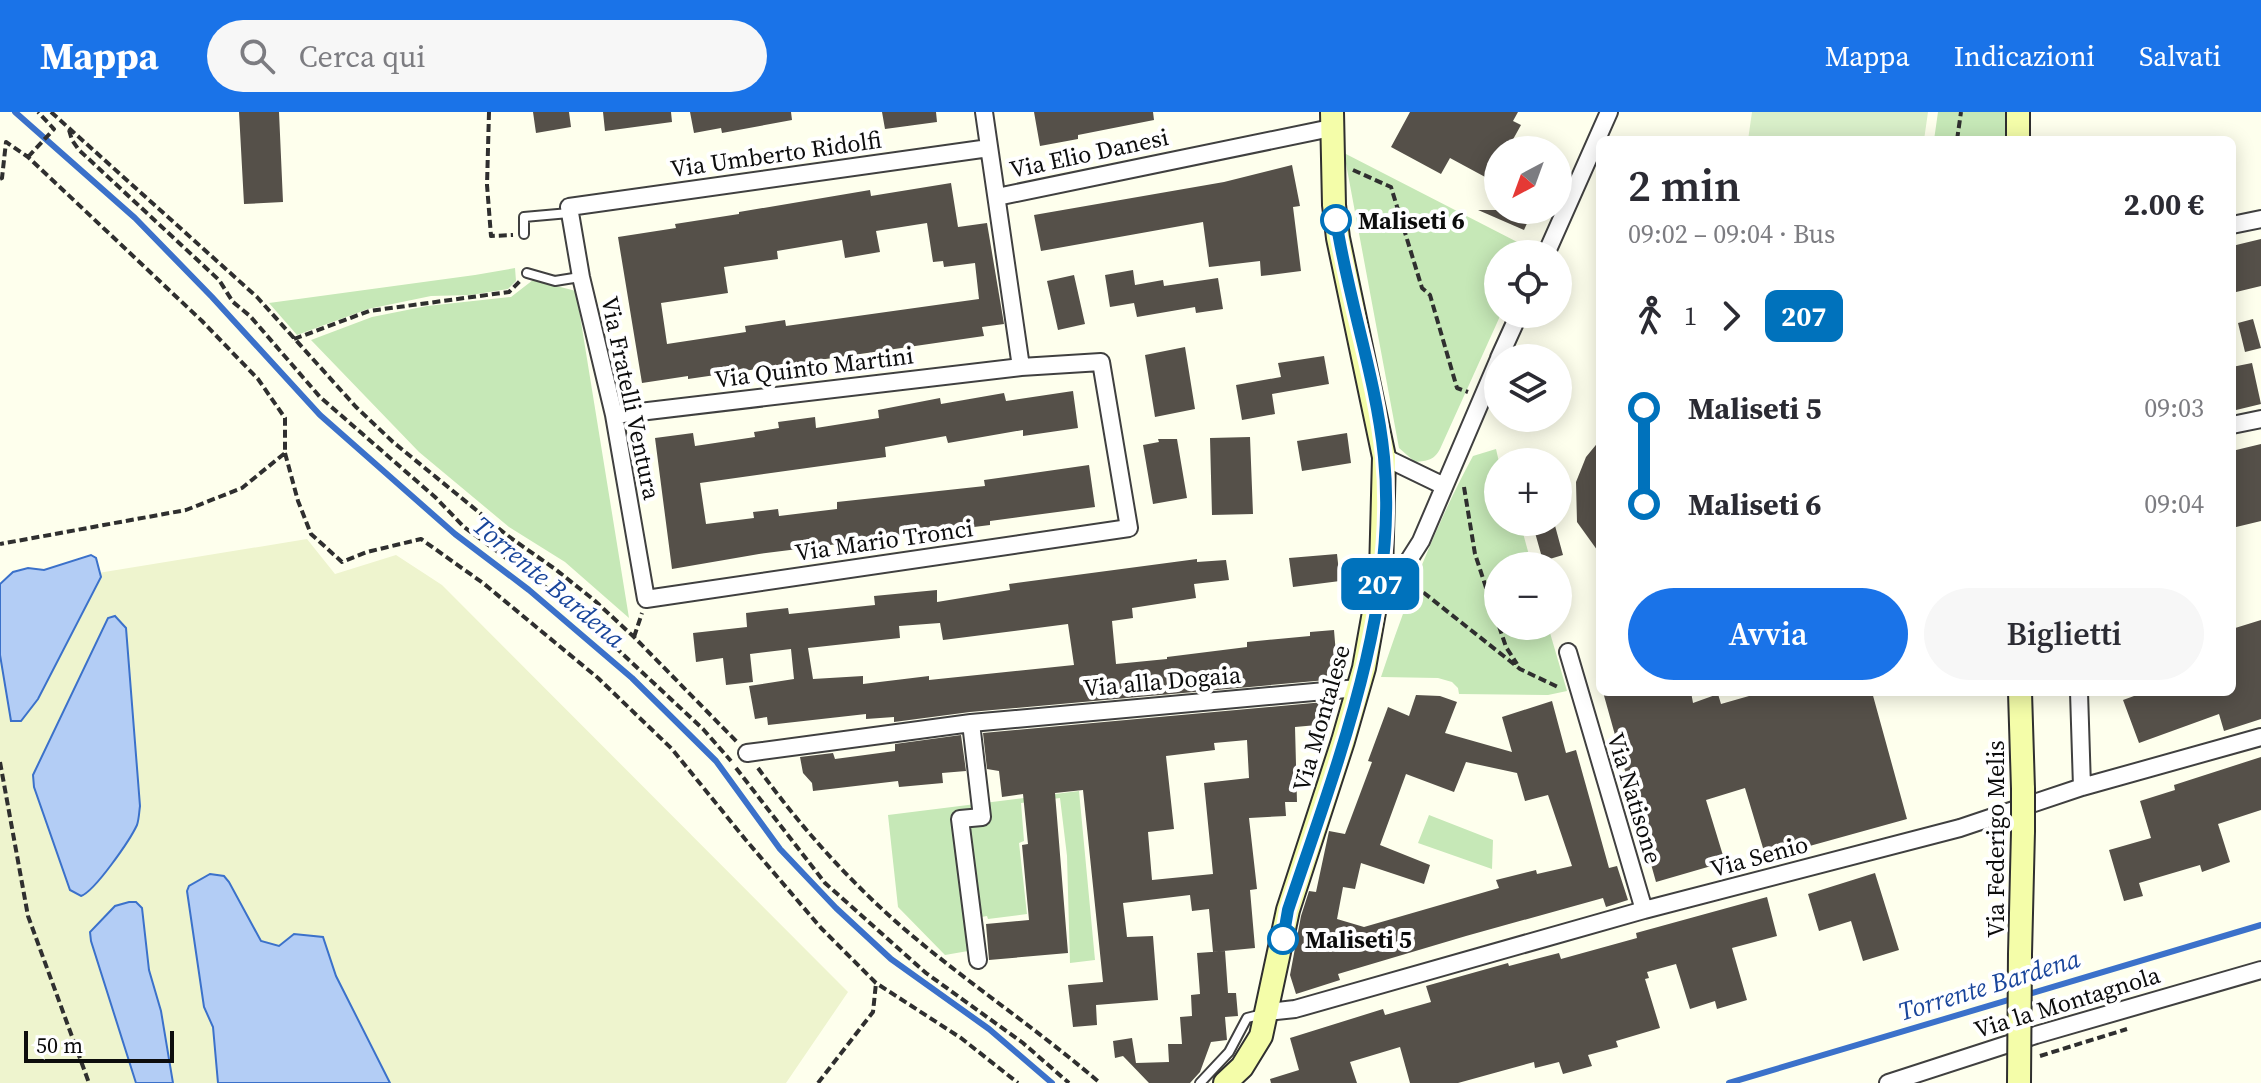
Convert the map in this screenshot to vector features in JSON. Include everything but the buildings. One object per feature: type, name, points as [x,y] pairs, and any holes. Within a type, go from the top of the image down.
[{"type":"street","points":[[984,112],[1021,367]]},
{"type":"street","points":[[1598,136],[1609,112]]},
{"type":"street","points":[[2018,112],[2018,136]]},
{"type":"street","name":"Via Elio Danesi","points":[[997,197],[1332,120]]},
{"type":"street","name":"Via Montalese","points":[[1225,1083],[1252,1053],[1261,1036],[1288,910],[1343,741],[1379,590],[1384,457],[1338,238],[1332,120]]},
{"type":"street","points":[[1552,240],[1596,141]]},
{"type":"street","name":"Via Umberto Ridolfi","points":[[570,210],[989,148]]},
{"type":"street","name":"Via Fratelli Ventura","points":[[570,210],[581,277],[614,415],[646,599]]},
{"type":"street","points":[[2236,224],[2261,219]]},
{"type":"street","name":"Via Quinto Martini","points":[[614,415],[1021,367],[1101,362],[1129,528]]},
{"type":"street","points":[[1379,590],[1400,574],[1421,541],[1484,392]]},
{"type":"street","points":[[2236,424],[2261,419]]},
{"type":"street","points":[[1384,457],[1444,486]]},
{"type":"street","name":"Via Mario Tronci","points":[[646,599],[1129,528]]},
{"type":"street","name":"Via Natisone","points":[[1568,652],[1644,910]]},
{"type":"street","name":"Via alla Dogaia","points":[[747,753],[971,723],[1358,688]]},
{"type":"street","name":"Via Federigo Melis","points":[[2019,1083],[2023,831],[2020,696]]},
{"type":"street","points":[[2079,696],[2082,787]]},
{"type":"street","points":[[971,723],[982,817],[960,819],[978,960]]},
{"type":"street","name":"Via Senio","points":[[1268,1012],[1295,1009],[1644,910],[1960,828],[2082,787],[2261,737]]},
{"type":"street","name":"Via la Montagnola","points":[[1888,1083],[2036,1035],[2261,970]]},
{"type":"lane","points":[[524,234],[524,217],[570,210]]},
{"type":"lane","points":[[527,273],[555,281],[581,277]]},
{"type":"lane","points":[[1200,1083],[1229,1052],[1247,1018],[1268,1012]]},
{"type":"path","points":[[28,157],[54,129],[38,112]]},
{"type":"path","points":[[51,112],[257,297],[356,407],[393,442],[508,536],[555,569],[634,637],[747,753],[793,817],[826,855],[900,925],[1100,1083]]},
{"type":"path","points":[[489,112],[487,185],[491,236],[524,234]]},
{"type":"path","points":[[1958,136],[1961,112]]},
{"type":"path","points":[[69,127],[72,140],[79,150],[219,280],[233,302],[250,316],[320,397],[435,497],[464,527],[570,605],[703,729],[825,883],[926,973],[991,1019],[1069,1083]]},
{"type":"path","points":[[1,179],[6,142],[28,157],[202,321],[258,379],[285,418],[285,453],[311,534],[342,562],[367,552],[421,539],[483,583],[598,678],[672,749],[821,928],[876,983],[961,1038],[1018,1083]]},
{"type":"path","points":[[1348,173],[1355,169],[1391,187],[1422,288],[1430,295],[1457,388],[1482,396]]},
{"type":"path","points":[[294,339],[369,311],[509,292],[527,273]]},
{"type":"path","points":[[0,544],[186,510],[242,488],[285,453]]},
{"type":"path","points":[[1463,475],[1475,554],[1484,582]]},
{"type":"path","points":[[1400,574],[1520,669],[1580,697]]},
{"type":"path","points":[[634,637],[646,599]]},
{"type":"path","points":[[1503,640],[1520,669]]},
{"type":"path","points":[[0,762],[28,916],[89,1083]]},
{"type":"path","points":[[818,1083],[873,1012],[876,983]]},
{"type":"path","points":[[2038,1056],[2127,1029]]},
{"type":"green space","points":[[1752,112],[1928,112],[1925,136],[1749,136]]},
{"type":"green space","points":[[1938,112],[2006,112],[2006,136],[1935,136]]},
{"type":"green space","points":[[1344,153],[1513,240],[1484,240],[1484,328],[1495,328],[1487,344],[1484,344],[1484,352],[1440,449],[1433,458],[1415,462],[1399,448]]},
{"type":"green space","points":[[515,268],[516,281],[508,289],[471,295],[431,296],[368,309],[297,335],[269,303],[475,275]]},
{"type":"green space","points":[[533,280],[576,291],[629,618],[565,562],[509,527],[419,452],[311,340],[372,317],[427,306],[511,297]]},
{"type":"green space","points":[[1484,453],[1484,536],[1524,536],[1528,552],[1484,552],[1484,640],[1552,640],[1567,691],[1548,695],[1459,694],[1452,682],[1438,678],[1381,677],[1422,565],[1473,456]]},
{"type":"green space","points":[[307,539],[335,574],[396,555],[442,585],[848,992],[786,1083],[0,1083],[0,589]]},
{"type":"green space","points":[[1079,791],[1095,960],[1070,963],[1067,856],[1060,798],[1021,803],[1024,841],[1019,843],[1027,914],[965,920],[968,951],[945,955],[898,907],[888,815]]},
{"type":"green space","points":[[1429,815],[1493,840],[1492,869],[1418,843]]},
{"type":"water","points":[[91,555],[96,558],[101,577],[38,699],[21,721],[11,721],[0,655],[0,584],[13,572],[28,568],[44,570]]},
{"type":"water","points":[[115,616],[126,628],[139,816],[137,825],[112,864],[95,885],[81,896],[70,890],[34,787],[33,775],[108,618]]},
{"type":"water","points":[[210,874],[224,876],[229,882],[261,941],[279,946],[294,934],[323,937],[336,976],[390,1083],[218,1083],[213,1027],[204,1007],[187,891],[189,886]]},
{"type":"water","points":[[136,902],[142,908],[149,970],[161,1011],[173,1083],[136,1083],[91,941],[90,932],[115,906]]},
{"type":"waterway","name":"Torrente Bardena","points":[[15,112],[135,218],[320,415],[455,534],[529,590],[632,678],[716,761],[780,849],[836,908],[891,959],[989,1029],[1052,1083]]},
{"type":"waterway","name":"Torrente Bardena","points":[[1729,1083],[2261,925]]},
{"type":"bus line","name":"207","points":[[1283,939],[1288,910],[1364,668],[1381,573],[1384,457],[1336,220]]},
{"type":"place","name":"Maliseti 6","points":[[1336,220]]},
{"type":"place","name":"Maliseti 5","points":[[1283,939]]}]
